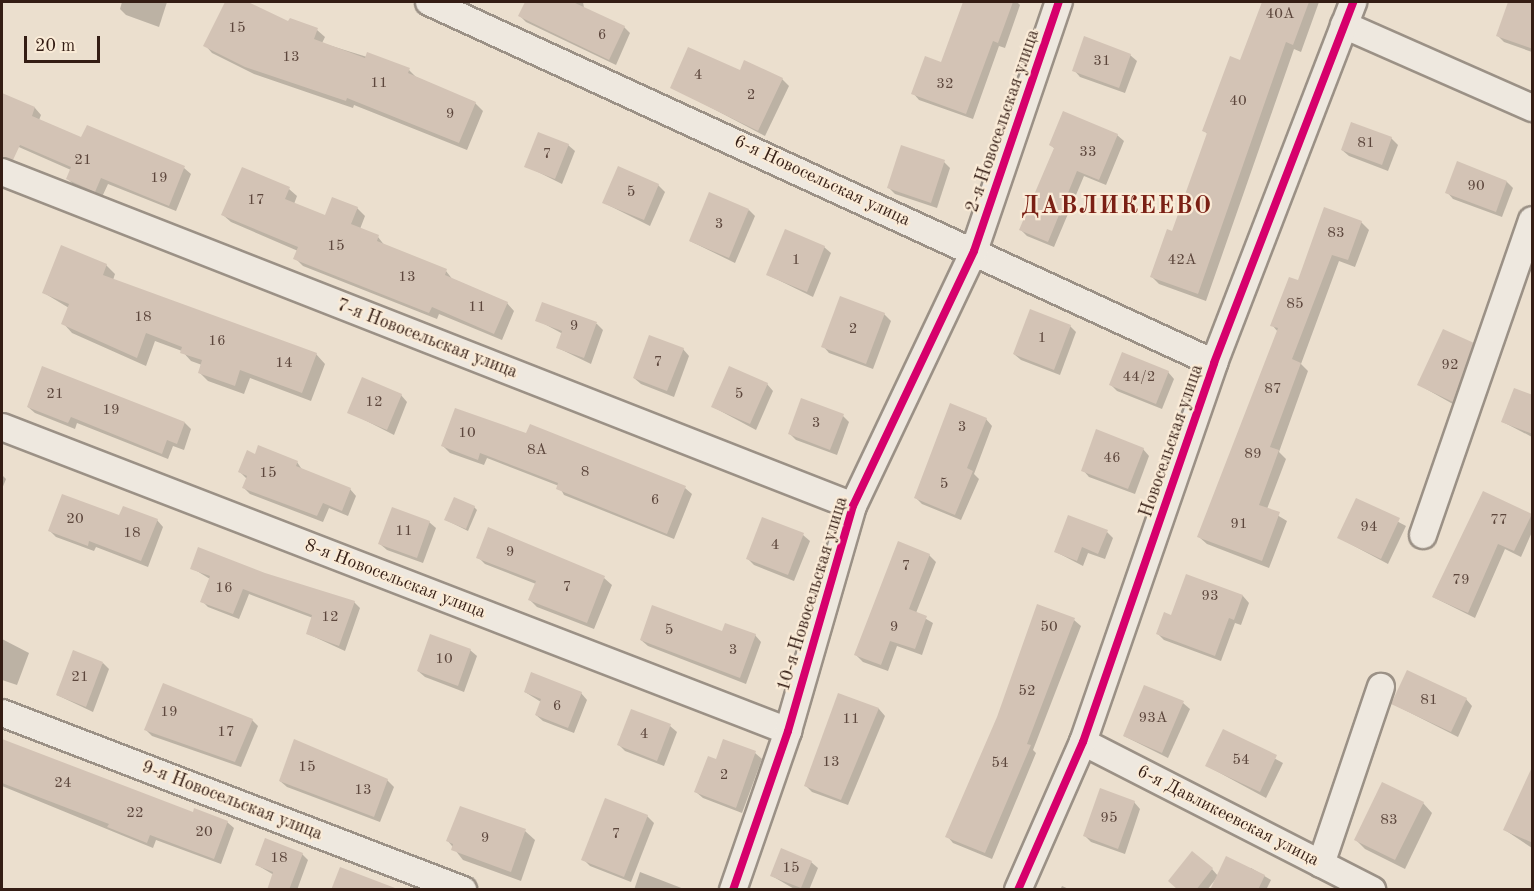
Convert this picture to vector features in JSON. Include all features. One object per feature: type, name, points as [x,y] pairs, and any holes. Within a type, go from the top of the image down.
[{"type":"street","name":"6-я Новосельская улица","points":[[429,2],[1214,363]]},
{"type":"street","name":"2-я Новосельская улица","points":[[974,251],[1059,2]]},
{"type":"street","name":"Новосельская улица","points":[[1018,890],[1083,742],[1214,363],[1353,2]]},
{"type":"street","points":[[1344,25],[1533,108]]},
{"type":"street","name":"7-я Новосельская улица","points":[[2,172],[853,506]]},
{"type":"street","points":[[1423,535],[1533,220]]},
{"type":"street","name":"10-я Новосельская улица","points":[[733,890],[788,731],[853,506],[974,251]]},
{"type":"street","name":"8-я Новосельская улица","points":[[2,427],[788,731]]},
{"type":"street","points":[[1322,864],[1381,687]]},
{"type":"street","name":"9-я Новосельская улица","points":[[2,713],[463,890]]},
{"type":"street","name":"6-я Давликеевская улица","points":[[1083,742],[1372,890]]},
{"type":"building","points":[[225,2],[248,2],[288,21],[290,18],[318,28],[314,39],[365,58],[367,52],[410,68],[408,73],[476,102],[459,143],[347,98],[346,101],[245,67],[203,46]]},
{"type":"building","points":[[525,2],[573,2],[625,26],[609,60],[518,16]]},
{"type":"building","points":[[963,2],[1013,2],[998,43],[993,41],[966,114],[911,94],[925,56],[941,62]]},
{"type":"building","points":[[1262,2],[1309,2],[1293,45],[1286,42],[1198,294],[1150,277],[1167,229],[1172,231],[1207,133],[1202,131],[1230,56],[1240,60]]},
{"type":"building","points":[[1508,2],[1533,2],[1533,49],[1496,36]]},
{"type":"building","points":[[1084,36],[1131,54],[1119,88],[1072,71]]},
{"type":"building","points":[[688,47],[740,70],[744,60],[783,78],[758,131],[670,88]]},
{"type":"building","points":[[2,93],[35,107],[32,116],[81,137],[87,125],[185,166],[169,206],[101,178],[95,192],[66,179],[71,167],[20,145],[13,160],[2,157]]},
{"type":"building","points":[[1063,111],[1118,134],[1099,180],[1077,171],[1048,242],[1019,230],[1054,148],[1049,145]]},
{"type":"building","points":[[1351,122],[1392,137],[1382,165],[1341,150]]},
{"type":"building","points":[[538,132],[569,144],[555,179],[524,167]]},
{"type":"building","points":[[901,145],[945,160],[931,203],[887,188]]},
{"type":"building","points":[[1457,161],[1507,181],[1496,212],[1445,193]]},
{"type":"building","points":[[618,166],[659,184],[644,220],[602,203]]},
{"type":"building","points":[[242,167],[290,187],[285,199],[325,215],[332,197],[358,207],[351,224],[379,235],[377,241],[447,269],[445,275],[508,302],[494,334],[432,307],[429,313],[293,259],[298,247],[221,215]]},
{"type":"building","points":[[709,192],[749,209],[729,258],[689,241]]},
{"type":"building","points":[[1324,207],[1362,221],[1348,260],[1332,255],[1292,359],[1301,363],[1270,447],[1279,450],[1259,505],[1280,512],[1262,561],[1197,537],[1278,328],[1270,326],[1289,277],[1298,280]]},
{"type":"building","points":[[785,229],[825,246],[807,292],[766,275]]},
{"type":"building","points":[[61,245],[107,264],[103,275],[317,353],[302,393],[240,370],[235,386],[198,373],[202,360],[180,353],[182,347],[146,333],[137,358],[61,324],[69,304],[42,293]]},
{"type":"building","points":[[840,296],[885,313],[866,364],[821,347]]},
{"type":"building","points":[[542,302],[597,322],[584,358],[556,348],[562,331],[535,321]]},
{"type":"building","points":[[1030,309],[1071,325],[1054,370],[1013,354]]},
{"type":"building","points":[[1443,329],[1474,343],[1453,402],[1417,385]]},
{"type":"building","points":[[649,335],[684,348],[667,391],[633,378]]},
{"type":"building","points":[[1122,352],[1169,371],[1156,404],[1109,385]]},
{"type":"building","points":[[42,366],[185,422],[177,444],[167,440],[162,454],[71,417],[68,423],[27,407]]},
{"type":"building","points":[[729,366],[768,383],[750,424],[711,407]]},
{"type":"building","points":[[362,377],[402,394],[387,430],[347,413]]},
{"type":"building","points":[[1514,388],[1533,395],[1533,434],[1501,422]]},
{"type":"building","points":[[801,398],[844,414],[830,450],[788,434]]},
{"type":"building","points":[[950,403],[987,418],[967,468],[973,471],[955,515],[914,498]]},
{"type":"building","points":[[455,408],[526,433],[530,424],[686,486],[667,534],[556,489],[558,483],[480,453],[478,460],[441,446]]},
{"type":"building","points":[[1096,429],[1144,448],[1128,489],[1081,471]]},
{"type":"building","points":[[258,445],[298,461],[296,466],[351,488],[342,511],[323,503],[317,516],[242,488],[247,476],[238,472],[247,450],[255,454]]},
{"type":"building","points":[[1483,491],[1532,514],[1514,551],[1498,544],[1468,613],[1432,597]]},
{"type":"building","points":[[62,494],[119,515],[123,506],[158,519],[141,561],[89,541],[88,546],[48,531]]},
{"type":"building","points":[[454,497],[475,506],[466,529],[444,520]]},
{"type":"building","points":[[1356,498],[1400,518],[1381,559],[1337,538]]},
{"type":"building","points":[[392,507],[430,521],[417,558],[378,544]]},
{"type":"building","points":[[1068,515],[1108,530],[1098,554],[1082,547],[1077,561],[1054,552]]},
{"type":"building","points":[[762,517],[804,533],[788,575],[746,559]]},
{"type":"building","points":[[488,527],[605,576],[587,623],[528,600],[536,581],[476,558]]},
{"type":"building","points":[[898,541],[930,554],[909,609],[927,616],[915,649],[890,641],[881,665],[854,655]]},
{"type":"building","points":[[198,547],[265,573],[355,601],[339,646],[306,634],[312,615],[243,589],[233,614],[200,602],[210,576],[190,569]]},
{"type":"building","points":[[1186,574],[1243,595],[1234,620],[1229,618],[1215,656],[1156,634],[1164,612],[1171,615]]},
{"type":"building","points":[[1037,604],[1075,618],[1027,744],[1031,745],[985,853],[945,837],[997,717]]},
{"type":"building","points":[[652,605],[722,631],[725,623],[756,634],[740,678],[640,640]]},
{"type":"building","points":[[430,634],[471,649],[458,686],[417,671]]},
{"type":"building","points":[[73,650],[103,662],[86,707],[56,695]]},
{"type":"building","points":[[1407,670],[1467,698],[1451,732],[1391,704]]},
{"type":"building","points":[[531,672],[582,692],[568,728],[535,715],[541,699],[524,692]]},
{"type":"building","points":[[163,683],[253,719],[235,762],[144,730]]},
{"type":"building","points":[[1144,685],[1184,701],[1162,753],[1123,736]]},
{"type":"building","points":[[838,693],[879,708],[841,800],[804,786]]},
{"type":"building","points":[[631,709],[671,724],[657,761],[617,745]]},
{"type":"building","points":[[1223,729],[1277,755],[1260,792],[1205,766]]},
{"type":"building","points":[[2,739],[193,812],[194,808],[228,821],[214,859],[150,835],[147,843],[107,827],[109,824],[2,783]]},
{"type":"building","points":[[294,739],[388,779],[374,817],[279,781]]},
{"type":"building","points":[[723,739],[756,751],[736,808],[694,792],[708,756],[716,759]]},
{"type":"building","points":[[1533,765],[1533,843],[1503,830]]},
{"type":"building","points":[[1382,782],[1424,802],[1395,860],[1354,840]]},
{"type":"building","points":[[1100,788],[1135,801],[1118,849],[1083,836]]},
{"type":"building","points":[[605,798],[648,815],[624,877],[581,860]]},
{"type":"building","points":[[460,806],[526,829],[511,872],[451,850],[453,844],[446,841]]},
{"type":"building","points":[[265,838],[303,853],[289,890],[267,890],[273,872],[255,865]]},
{"type":"building","points":[[781,848],[812,861],[801,888],[770,876]]},
{"type":"building","points":[[1192,851],[1213,868],[1196,890],[1178,890],[1168,881]]},
{"type":"building","points":[[1226,856],[1265,875],[1258,890],[1210,890]]},
{"type":"building","points":[[340,867],[395,888],[395,890],[331,890]]},
{"type":"cycle path","points":[[733,890],[788,731],[853,506],[974,251],[1059,2]]},
{"type":"cycle path","points":[[1018,890],[1083,742],[1214,363],[1353,2]]},
{"type":"district","name":"ДАВЛИКЕЕВО","points":[[1117,208]]}]
